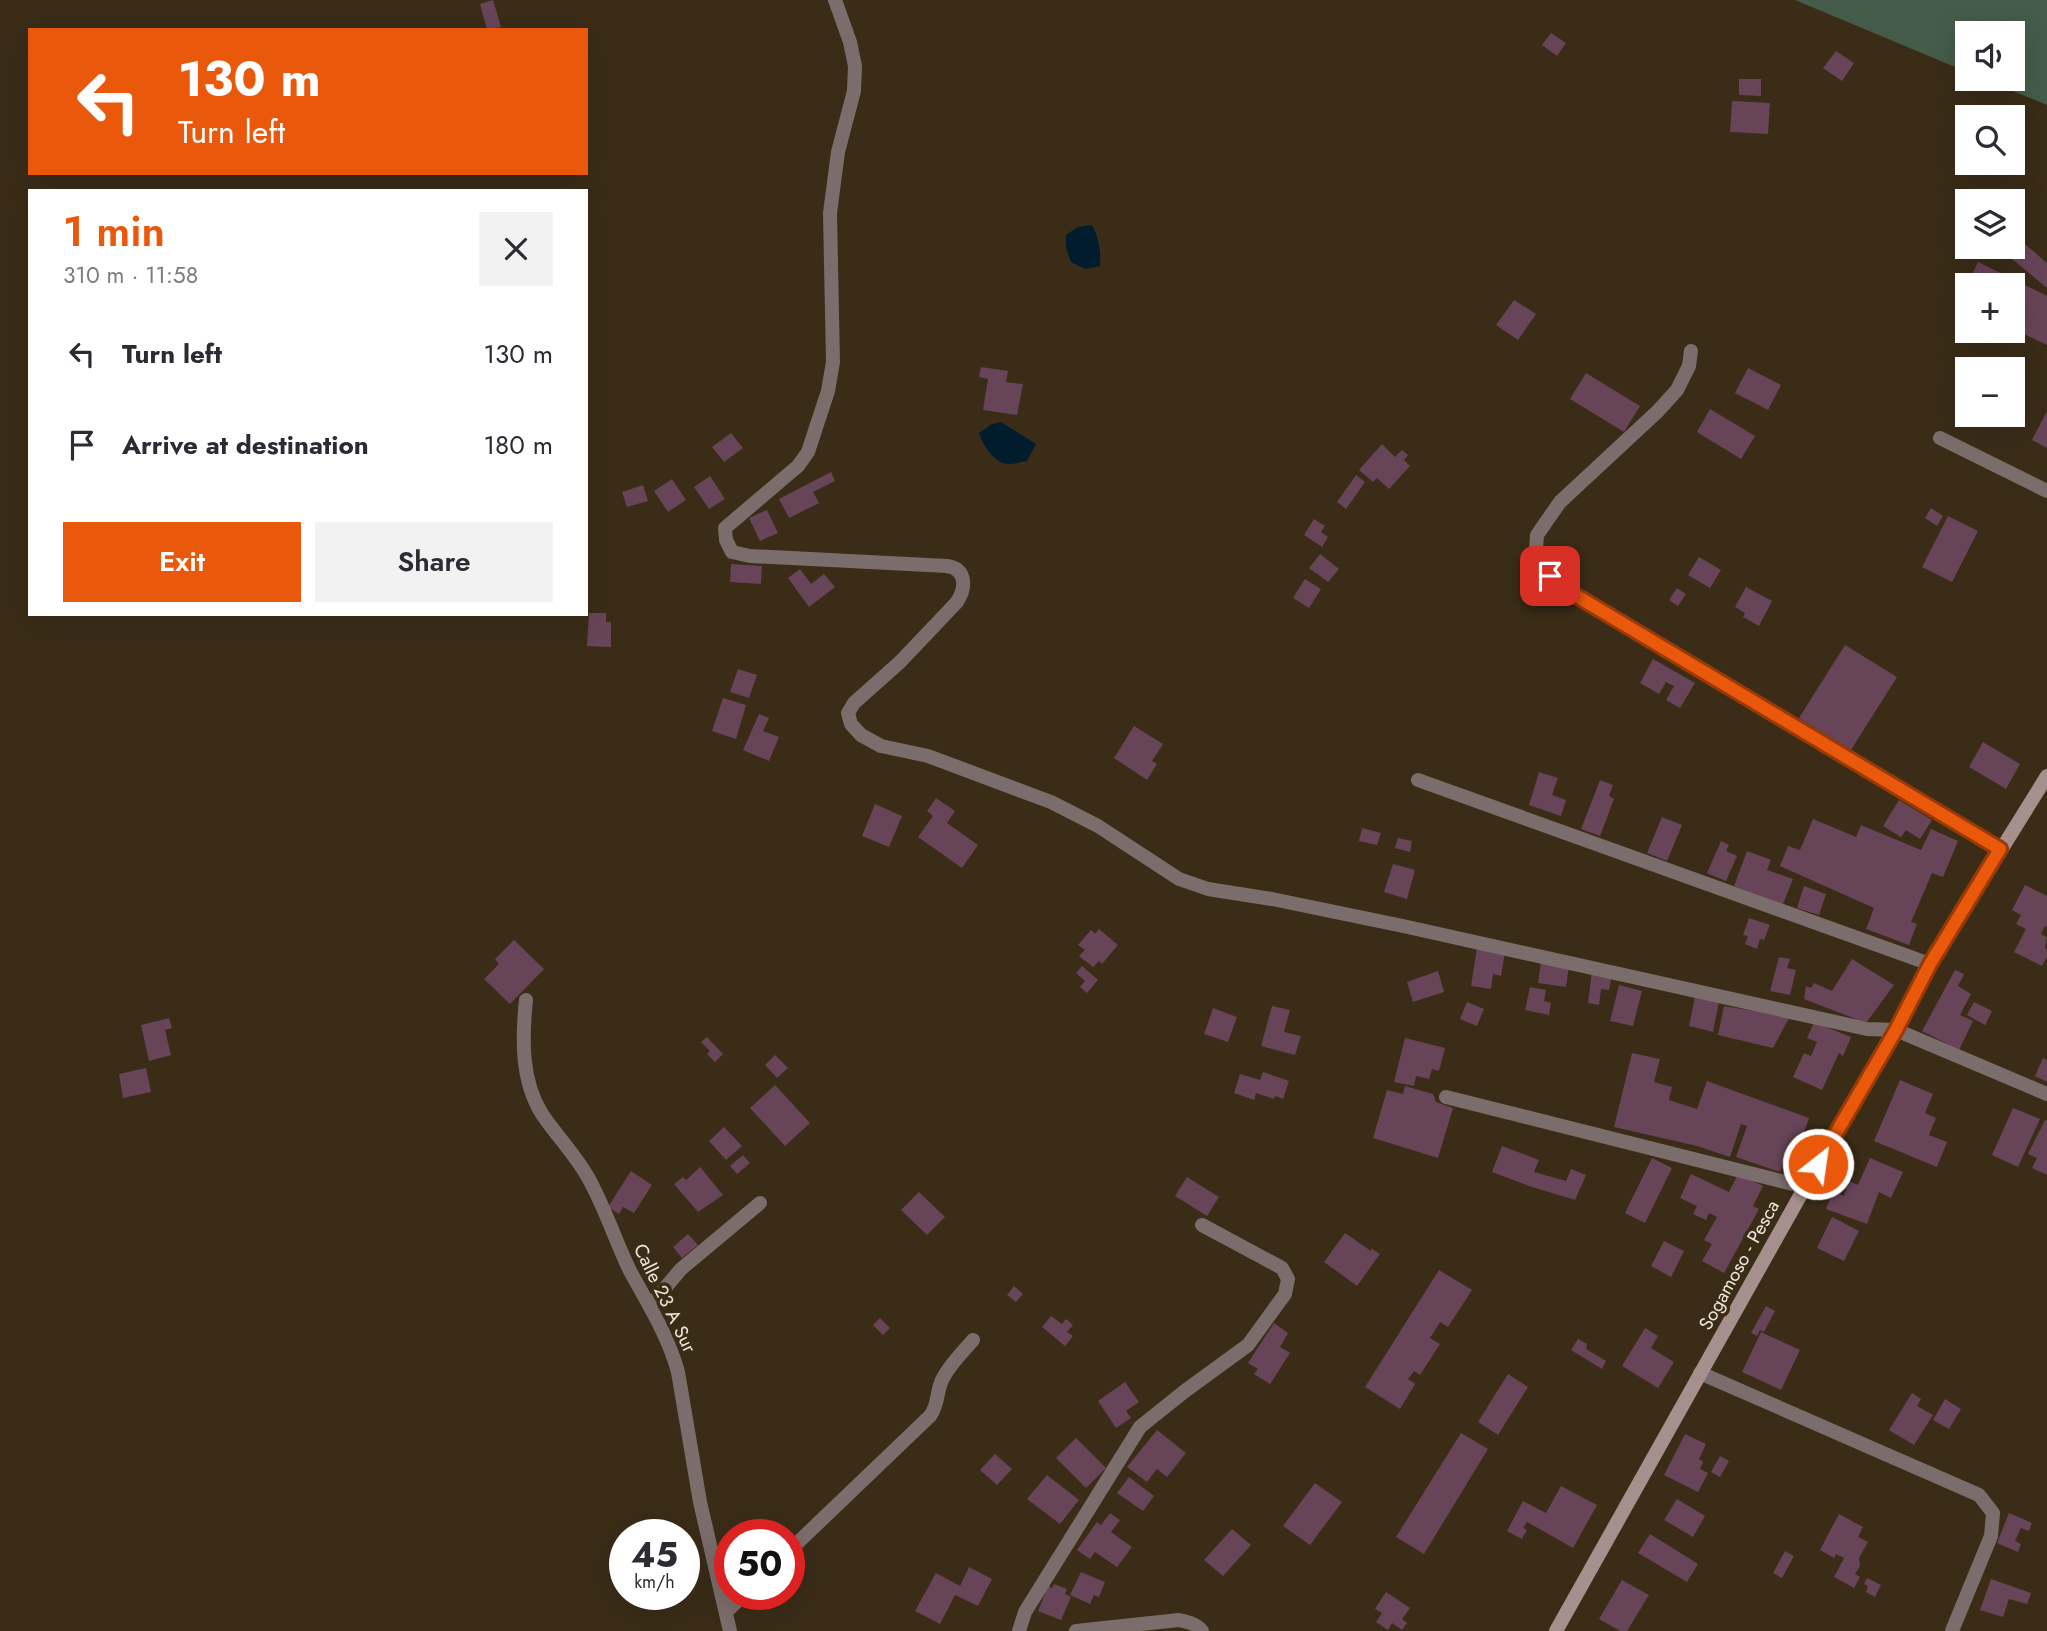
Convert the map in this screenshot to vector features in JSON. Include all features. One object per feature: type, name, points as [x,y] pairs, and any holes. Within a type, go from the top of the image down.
[{"type":"main road","name":"Sogamoso - Pesca","points":[[1556,1631],[1896,1030],[1930,964],[2047,776]]},
{"type":"street","points":[[835,0],[850,42],[855,66],[854,90],[838,152],[830,213],[832,362],[828,391],[808,452],[782,481],[736,517],[726,528],[726,540],[733,552],[750,556],[947,566],[955,567],[959,571],[964,583],[957,602],[900,663],[854,703],[848,713],[852,724],[861,735],[881,746],[928,756],[1051,802],[1098,826],[1180,878],[1208,889],[1403,926],[1867,1029],[1896,1030],[2047,1094]]},
{"type":"street","points":[[1691,351],[1689,366],[1677,390],[1560,502],[1543,526],[1535,542],[1541,563],[1550,576],[1575,595],[2000,849]]},
{"type":"street","points":[[1940,438],[2047,491]]},
{"type":"street","points":[[1418,780],[1930,964]]},
{"type":"street","name":"Calle 23 A Sur","points":[[526,1000],[524,1045],[528,1084],[534,1101],[574,1154],[592,1184],[610,1228],[673,1353],[701,1502],[730,1631]]},
{"type":"street","points":[[1446,1097],[1805,1187]]},
{"type":"street","points":[[650,1306],[681,1269],[760,1203]]},
{"type":"street","points":[[1019,1631],[1025,1612],[1140,1427],[1248,1345],[1285,1294],[1288,1279],[1283,1268],[1202,1225]]},
{"type":"street","points":[[805,1536],[930,1416],[938,1404],[939,1387],[943,1378],[973,1340]]},
{"type":"street","points":[[1700,1373],[1979,1495],[1993,1513],[1991,1536],[1952,1631]]},
{"type":"street","points":[[1076,1631],[1179,1620],[1190,1622],[1202,1631]]},
{"type":"green space","points":[[1795,0],[2047,0],[2047,105],[2013,91],[2025,91],[2025,21],[1955,21],[1955,67]]},
{"type":"water","points":[[1092,225],[1099,245],[1100,266],[1085,269],[1071,262],[1066,248],[1066,235],[1078,227]]},
{"type":"water","points":[[1001,422],[1036,444],[1027,461],[1004,463],[986,448],[979,433],[992,424]]},
{"type":"building","points":[[493,0],[501,27],[486,28],[480,4]]},
{"type":"building","points":[[1551,33],[1566,43],[1557,56],[1542,45]]},
{"type":"building","points":[[1836,51],[1854,63],[1842,81],[1823,68]]},
{"type":"building","points":[[1739,79],[1761,79],[1761,96],[1739,95]]},
{"type":"building","points":[[1732,101],[1770,103],[1768,134],[1730,132]]},
{"type":"building","points":[[2025,244],[2047,263],[2047,288],[2012,259],[2025,259]]},
{"type":"building","points":[[1978,262],[2000,273],[1973,273]]},
{"type":"building","points":[[2025,285],[2047,296],[2047,345],[2025,334]]},
{"type":"building","points":[[1514,300],[1536,314],[1518,340],[1496,325]]},
{"type":"building","points":[[981,367],[1008,371],[1006,382],[1023,384],[1017,415],[983,410],[988,379],[979,377]]},
{"type":"building","points":[[1748,368],[1781,385],[1768,410],[1735,393]]},
{"type":"building","points":[[1586,373],[1640,406],[1624,432],[1570,399]]},
{"type":"building","points":[[1710,409],[1755,436],[1741,459],[1697,432]]},
{"type":"building","points":[[2047,411],[2047,448],[2032,440]]},
{"type":"building","points":[[731,433],[743,448],[724,462],[712,447]]},
{"type":"building","points":[[1382,444],[1395,457],[1402,450],[1408,455],[1404,460],[1410,466],[1389,489],[1377,478],[1373,482],[1359,470]]},
{"type":"building","points":[[831,472],[835,481],[813,492],[819,503],[789,518],[779,499]]},
{"type":"building","points":[[1356,475],[1365,482],[1346,509],[1337,502]]},
{"type":"building","points":[[710,476],[725,499],[709,509],[694,487]]},
{"type":"building","points":[[672,479],[686,500],[668,512],[654,491]]},
{"type":"building","points":[[643,485],[648,501],[627,507],[622,492]]},
{"type":"building","points":[[1931,508],[1943,516],[1937,526],[1925,518]]},
{"type":"building","points":[[767,510],[778,533],[760,541],[749,518]]},
{"type":"building","points":[[1948,516],[1978,531],[1952,582],[1922,567]]},
{"type":"building","points":[[1314,519],[1325,526],[1321,532],[1328,537],[1322,547],[1304,535]]},
{"type":"building","points":[[1320,554],[1339,569],[1328,582],[1309,568]]},
{"type":"building","points":[[1699,557],[1721,570],[1710,588],[1688,575]]},
{"type":"building","points":[[731,564],[762,566],[761,584],[730,582]]},
{"type":"building","points":[[800,569],[811,584],[824,574],[835,587],[809,607],[788,578]]},
{"type":"building","points":[[1305,579],[1321,589],[1309,608],[1293,598]]},
{"type":"building","points":[[1746,587],[1772,601],[1759,626],[1743,617],[1745,613],[1735,607]]},
{"type":"building","points":[[1677,588],[1686,594],[1678,606],[1669,600]]},
{"type":"building","points":[[589,613],[606,613],[606,622],[611,622],[611,647],[587,646]]},
{"type":"building","points":[[1845,645],[1897,677],[1851,750],[1799,718]]},
{"type":"building","points":[[1653,659],[1695,683],[1680,708],[1666,700],[1674,686],[1666,682],[1659,694],[1640,683]]},
{"type":"building","points":[[738,669],[757,675],[749,698],[730,692]]},
{"type":"building","points":[[723,698],[746,705],[736,739],[712,731]]},
{"type":"building","points":[[759,714],[769,718],[763,731],[779,737],[769,761],[743,750]]},
{"type":"building","points":[[1134,726],[1163,744],[1152,761],[1157,764],[1147,780],[1114,758]]},
{"type":"building","points":[[1983,742],[2020,764],[2006,789],[1969,767]]},
{"type":"building","points":[[1539,772],[1558,778],[1552,795],[1566,800],[1561,816],[1529,805]]},
{"type":"building","points":[[1600,780],[1613,785],[1609,796],[1614,799],[1600,836],[1581,829]]},
{"type":"building","points":[[936,798],[955,811],[947,823],[978,845],[962,868],[918,837],[933,816],[927,811]]},
{"type":"building","points":[[1899,800],[1932,820],[1920,839],[1906,830],[1901,837],[1883,826]]},
{"type":"building","points":[[875,804],[902,816],[889,847],[862,836]]},
{"type":"building","points":[[1662,817],[1682,825],[1667,861],[1647,853]]},
{"type":"building","points":[[1813,819],[1856,837],[1861,825],[1921,850],[1931,829],[1958,841],[1943,877],[1932,873],[1911,922],[1917,924],[1909,945],[1866,929],[1874,908],[1780,866],[1788,846],[1800,850]]},
{"type":"building","points":[[1362,828],[1381,833],[1377,845],[1359,841]]},
{"type":"building","points":[[1398,838],[1412,841],[1410,852],[1395,848]]},
{"type":"building","points":[[1721,841],[1729,845],[1726,851],[1737,856],[1726,881],[1707,873]]},
{"type":"building","points":[[1747,851],[1771,860],[1767,870],[1793,879],[1783,904],[1734,886]]},
{"type":"building","points":[[1393,864],[1415,870],[1407,899],[1384,892]]},
{"type":"building","points":[[2025,885],[2047,896],[2047,927],[2045,926],[2041,934],[2047,937],[2047,957],[2042,966],[2014,952],[2026,929],[2016,924],[2021,915],[2012,910]]},
{"type":"building","points":[[1804,886],[1826,894],[1819,915],[1797,908]]},
{"type":"building","points":[[1749,918],[1770,925],[1764,940],[1760,939],[1757,949],[1745,944],[1748,936],[1743,935]]},
{"type":"building","points":[[1099,929],[1118,945],[1102,964],[1099,961],[1093,967],[1079,956],[1085,950],[1078,945],[1091,930],[1095,934]]},
{"type":"building","points":[[514,940],[544,969],[510,1004],[484,979],[499,964],[495,959]]},
{"type":"building","points":[[1477,948],[1505,952],[1501,976],[1493,974],[1491,989],[1471,986]]},
{"type":"building","points":[[1779,957],[1790,959],[1787,968],[1796,970],[1790,995],[1770,991]]},
{"type":"building","points":[[1852,959],[1894,985],[1866,1023],[1804,999],[1806,986],[1811,988],[1814,983],[1832,991]]},
{"type":"building","points":[[1541,962],[1569,965],[1566,987],[1538,983]]},
{"type":"building","points":[[1082,966],[1098,980],[1087,993],[1080,987],[1085,981],[1076,973]]},
{"type":"building","points":[[1955,970],[1964,974],[1958,986],[1971,994],[1960,1015],[1973,1021],[1959,1050],[1922,1031]]},
{"type":"building","points":[[1438,971],[1444,992],[1413,1002],[1407,982]]},
{"type":"building","points":[[1592,971],[1612,974],[1609,990],[1601,989],[1599,1005],[1588,1003]]},
{"type":"building","points":[[1619,985],[1642,991],[1633,1026],[1610,1021]]},
{"type":"building","points":[[1530,987],[1546,990],[1544,1001],[1551,1003],[1549,1015],[1525,1010]]},
{"type":"building","points":[[1695,997],[1719,1002],[1713,1032],[1689,1026]]},
{"type":"building","points":[[1467,1002],[1484,1009],[1477,1026],[1460,1019]]},
{"type":"building","points":[[1974,1002],[1992,1011],[1985,1025],[1967,1015]]},
{"type":"building","points":[[1272,1006],[1290,1010],[1284,1032],[1301,1036],[1295,1055],[1261,1046]]},
{"type":"building","points":[[1724,1006],[1789,1018],[1773,1048],[1718,1035]]},
{"type":"building","points":[[1213,1008],[1237,1017],[1228,1042],[1204,1034]]},
{"type":"building","points":[[169,1018],[172,1028],[165,1030],[171,1055],[149,1061],[141,1025]]},
{"type":"building","points":[[1814,1022],[1851,1037],[1843,1056],[1839,1053],[1822,1090],[1793,1077],[1804,1053],[1811,1056],[1817,1042],[1807,1038]]},
{"type":"building","points":[[707,1037],[723,1054],[715,1062],[707,1054],[710,1051],[701,1042]]},
{"type":"building","points":[[1405,1038],[1445,1048],[1439,1071],[1432,1069],[1429,1079],[1416,1076],[1414,1086],[1394,1082]]},
{"type":"building","points":[[1632,1053],[1660,1059],[1654,1082],[1672,1087],[1669,1100],[1697,1109],[1707,1081],[1809,1118],[1800,1144],[1791,1140],[1780,1172],[1736,1157],[1747,1126],[1741,1124],[1730,1157],[1697,1146],[1614,1127]]},
{"type":"building","points":[[775,1055],[788,1068],[777,1078],[765,1065]]},
{"type":"building","points":[[2043,1058],[2047,1060],[2047,1082],[2035,1076]]},
{"type":"building","points":[[146,1068],[151,1092],[123,1098],[119,1074]]},
{"type":"building","points":[[1263,1072],[1289,1081],[1283,1099],[1256,1093],[1254,1100],[1234,1093],[1240,1074],[1260,1080]]},
{"type":"building","points":[[1900,1080],[1933,1094],[1925,1113],[1936,1118],[1929,1135],[1947,1142],[1937,1167],[1874,1141]]},
{"type":"building","points":[[775,1085],[810,1123],[785,1146],[750,1108]]},
{"type":"building","points":[[1405,1086],[1433,1094],[1436,1102],[1453,1108],[1438,1158],[1373,1138],[1387,1090],[1403,1094]]},
{"type":"building","points":[[2013,1108],[2040,1119],[2018,1167],[1992,1155]]},
{"type":"building","points":[[2045,1120],[2047,1175],[2032,1168],[2037,1158],[2028,1154]]},
{"type":"building","points":[[724,1127],[742,1146],[726,1160],[709,1141]]},
{"type":"building","points":[[1502,1146],[1539,1160],[1534,1172],[1566,1181],[1571,1169],[1586,1175],[1575,1200],[1492,1172]]},
{"type":"building","points":[[743,1155],[750,1163],[737,1174],[730,1166]]},
{"type":"building","points":[[1652,1158],[1672,1168],[1645,1223],[1625,1213]]},
{"type":"building","points":[[1870,1158],[1903,1172],[1891,1198],[1879,1192],[1867,1224],[1826,1209],[1833,1192],[1844,1196],[1849,1181],[1858,1185]]},
{"type":"building","points":[[700,1167],[723,1195],[698,1212],[674,1184],[683,1177],[686,1180]]},
{"type":"building","points":[[631,1171],[652,1185],[634,1213],[623,1207],[619,1214],[608,1207]]},
{"type":"building","points":[[1691,1174],[1729,1192],[1738,1174],[1763,1186],[1753,1206],[1759,1209],[1724,1273],[1702,1261],[1712,1244],[1704,1240],[1717,1217],[1709,1213],[1706,1220],[1693,1214],[1697,1206],[1680,1198]]},
{"type":"building","points":[[1187,1177],[1219,1197],[1207,1216],[1175,1196]]},
{"type":"building","points":[[919,1192],[945,1217],[927,1235],[901,1210]]},
{"type":"building","points":[[1832,1217],[1859,1231],[1844,1261],[1817,1248]]},
{"type":"building","points":[[1345,1233],[1380,1254],[1357,1286],[1324,1262]]},
{"type":"building","points":[[688,1234],[698,1245],[682,1258],[673,1247]]},
{"type":"building","points":[[1664,1241],[1684,1251],[1671,1277],[1651,1266]]},
{"type":"building","points":[[1439,1270],[1472,1290],[1448,1327],[1440,1322],[1430,1338],[1440,1344],[1420,1375],[1414,1371],[1408,1379],[1415,1384],[1400,1409],[1365,1387]]},
{"type":"building","points":[[1014,1286],[1023,1294],[1016,1302],[1007,1295]]},
{"type":"building","points":[[1766,1306],[1775,1311],[1764,1332],[1760,1330],[1757,1336],[1751,1333]]},
{"type":"building","points":[[1051,1316],[1062,1324],[1066,1319],[1073,1325],[1067,1332],[1073,1336],[1065,1346],[1042,1327]]},
{"type":"building","points":[[880,1318],[890,1328],[883,1335],[873,1325]]},
{"type":"building","points":[[1274,1323],[1288,1333],[1280,1347],[1290,1353],[1270,1384],[1254,1374],[1258,1369],[1248,1363]]},
{"type":"building","points":[[1645,1328],[1658,1336],[1651,1348],[1674,1362],[1658,1388],[1622,1366]]},
{"type":"building","points":[[1761,1332],[1800,1350],[1781,1390],[1742,1372]]},
{"type":"building","points":[[1578,1339],[1587,1344],[1586,1349],[1606,1361],[1602,1369],[1571,1350]]},
{"type":"building","points":[[1508,1374],[1528,1387],[1498,1435],[1478,1422]]},
{"type":"building","points":[[1125,1382],[1139,1402],[1126,1411],[1131,1418],[1116,1428],[1098,1401]]},
{"type":"building","points":[[1912,1393],[1921,1399],[1917,1406],[1933,1415],[1914,1445],[1889,1430]]},
{"type":"building","points":[[1945,1399],[1961,1409],[1949,1429],[1933,1420]]},
{"type":"building","points":[[1157,1430],[1186,1453],[1167,1477],[1157,1469],[1147,1482],[1127,1467]]},
{"type":"building","points":[[1461,1433],[1488,1449],[1424,1554],[1396,1537]]},
{"type":"building","points":[[1685,1434],[1706,1444],[1699,1459],[1703,1462],[1700,1469],[1708,1473],[1698,1492],[1664,1475]]},
{"type":"building","points":[[1076,1438],[1106,1468],[1086,1488],[1056,1458]]},
{"type":"building","points":[[995,1454],[1012,1469],[997,1485],[980,1470]]},
{"type":"building","points":[[1720,1456],[1729,1461],[1720,1477],[1711,1472]]},
{"type":"building","points":[[1047,1475],[1079,1500],[1060,1524],[1027,1499]]},
{"type":"building","points":[[1129,1477],[1154,1496],[1143,1511],[1117,1493]]},
{"type":"building","points":[[1315,1483],[1342,1502],[1310,1545],[1283,1526]]},
{"type":"building","points":[[1561,1486],[1597,1505],[1573,1548],[1527,1522],[1523,1528],[1527,1530],[1522,1539],[1507,1531],[1523,1501],[1546,1513]]},
{"type":"building","points":[[1677,1499],[1705,1516],[1693,1537],[1664,1520]]},
{"type":"building","points":[[1110,1513],[1120,1520],[1111,1532],[1132,1547],[1117,1567],[1095,1552],[1090,1559],[1077,1550],[1097,1522],[1101,1525]]},
{"type":"building","points":[[2009,1513],[2032,1523],[2029,1531],[2021,1528],[2015,1541],[2021,1544],[2018,1552],[1997,1543]]},
{"type":"building","points":[[1839,1514],[1863,1527],[1858,1537],[1868,1542],[1859,1558],[1860,1566],[1855,1574],[1860,1577],[1854,1588],[1834,1577],[1844,1558],[1836,1554],[1834,1558],[1820,1550]]},
{"type":"building","points":[[1232,1529],[1251,1545],[1223,1576],[1204,1560]]},
{"type":"building","points":[[1650,1534],[1698,1564],[1687,1582],[1638,1553]]},
{"type":"building","points":[[1785,1551],[1794,1556],[1782,1578],[1773,1573]]},
{"type":"building","points":[[969,1567],[992,1579],[978,1606],[955,1595],[940,1624],[915,1611],[936,1573],[960,1586]]},
{"type":"building","points":[[1081,1572],[1105,1582],[1099,1597],[1094,1595],[1090,1604],[1070,1595]]},
{"type":"building","points":[[1867,1578],[1881,1585],[1875,1597],[1866,1592],[1868,1586],[1864,1584]]},
{"type":"building","points":[[1991,1579],[2031,1593],[2027,1604],[2009,1599],[2003,1617],[1980,1610]]},
{"type":"building","points":[[1622,1580],[1649,1595],[1627,1631],[1620,1631],[1599,1619]]},
{"type":"building","points":[[1054,1584],[1067,1589],[1065,1594],[1071,1597],[1061,1620],[1038,1611],[1048,1586],[1052,1588]]},
{"type":"building","points":[[1386,1592],[1410,1608],[1402,1619],[1407,1623],[1402,1630],[1392,1623],[1388,1630],[1376,1622],[1382,1613],[1375,1609]]},
{"type":"route","points":[[1550,576],[1575,595],[2000,849],[1930,964],[1896,1030],[1818,1164]]}]
